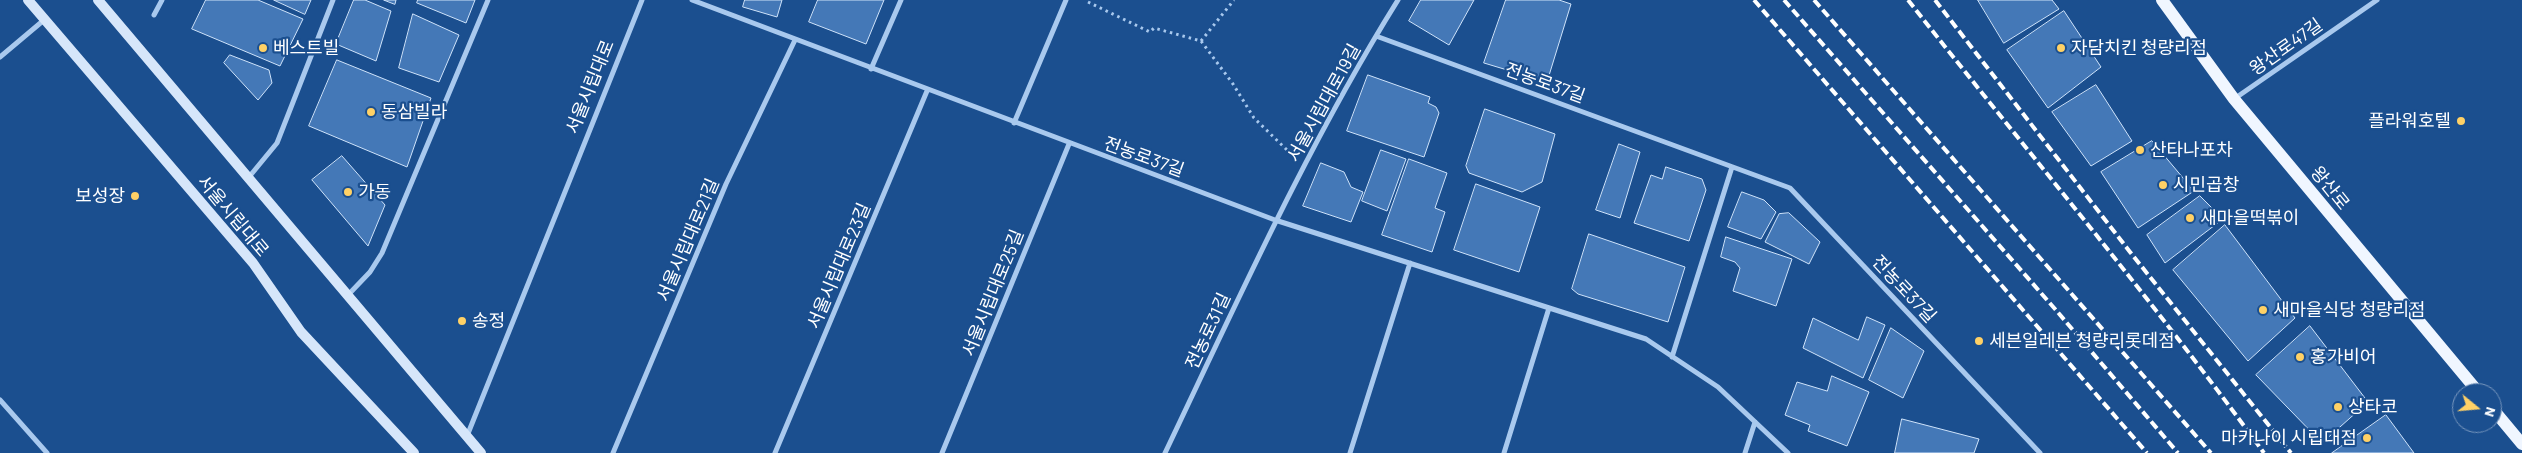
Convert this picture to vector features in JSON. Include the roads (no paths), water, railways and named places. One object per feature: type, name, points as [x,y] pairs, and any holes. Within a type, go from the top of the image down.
[{"type":"main road","name":"서울시립대로","points":[[28,0],[253,263],[301,332],[414,453]]},
{"type":"main road","name":"서울시립대로","points":[[98,0],[481,453]]},
{"type":"main road","name":"왕산로","points":[[2162,0],[2234,99],[2471,383]]},
{"type":"main road","points":[[2502,420],[2522,444]]},
{"type":"street","points":[[154,15],[162,0]]},
{"type":"street","name":"서울시립대로","points":[[249,177],[277,143],[333,0]]},
{"type":"street","points":[[348,295],[370,272],[382,253],[488,0]]},
{"type":"street","name":"서울시립대로","points":[[467,436],[642,0]]},
{"type":"street","name":"전농로37길","points":[[692,0],[1069,144],[1275,220],[1646,339],[1718,387],[1788,453]]},
{"type":"street","points":[[871,69],[901,0]]},
{"type":"street","points":[[1014,123],[1066,0]]},
{"type":"street","name":"서울시립대로19길","points":[[1275,220],[1376,36],[1398,0]]},
{"type":"street","name":"왕산로47길","points":[[2234,99],[2377,0]]},
{"type":"street","points":[[0,57],[44,20]]},
{"type":"street","name":"전농로37길","points":[[1376,36],[1790,188],[2040,453]]},
{"type":"street","name":"서울시립대로21길","points":[[613,453],[726,184],[795,40]]},
{"type":"street","name":"서울시립대로23길","points":[[776,453],[927,90]]},
{"type":"street","name":"서울시립대로25길","points":[[942,453],[1069,144]]},
{"type":"street","points":[[1672,357],[1732,167]]},
{"type":"street","name":"전농로31길","points":[[1165,453],[1275,220]]},
{"type":"street","points":[[1350,453],[1410,263]]},
{"type":"street","points":[[1504,453],[1549,308]]},
{"type":"street","points":[[0,400],[47,453]]},
{"type":"street","points":[[1745,453],[1755,422]]},
{"type":"railway","points":[[1754,0],[2147,453]]},
{"type":"railway","points":[[1784,0],[2055,309],[2178,453]]},
{"type":"railway","points":[[1814,0],[2211,453]]},
{"type":"railway","points":[[1908,0],[2133,281],[2264,453]]},
{"type":"railway","points":[[1935,0],[2130,252],[2291,453]]},
{"type":"place","name":"베스트빌","points":[[263,48]]},
{"type":"place","name":"자담치킨 청량리점","points":[[2061,48]]},
{"type":"place","name":"동삼빌라","points":[[371,112]]},
{"type":"place","name":"플라워호텔","points":[[2461,121]]},
{"type":"place","name":"산타나포차","points":[[2140,150]]},
{"type":"place","name":"시민곱창","points":[[2163,185]]},
{"type":"place","name":"가동","points":[[348,192]]},
{"type":"place","name":"보성장","points":[[135,196]]},
{"type":"place","name":"새마을떡볶이","points":[[2190,218]]},
{"type":"place","name":"새마을식당 청량리점","points":[[2263,310]]},
{"type":"place","name":"송정","points":[[462,321]]},
{"type":"place","name":"세븐일레븐 청량리롯데점","points":[[1979,341]]},
{"type":"place","name":"홍가비어","points":[[2300,357]]},
{"type":"place","name":"상타코","points":[[2338,407]]},
{"type":"place","name":"마카나이 시립대점","points":[[2367,438]]}]
